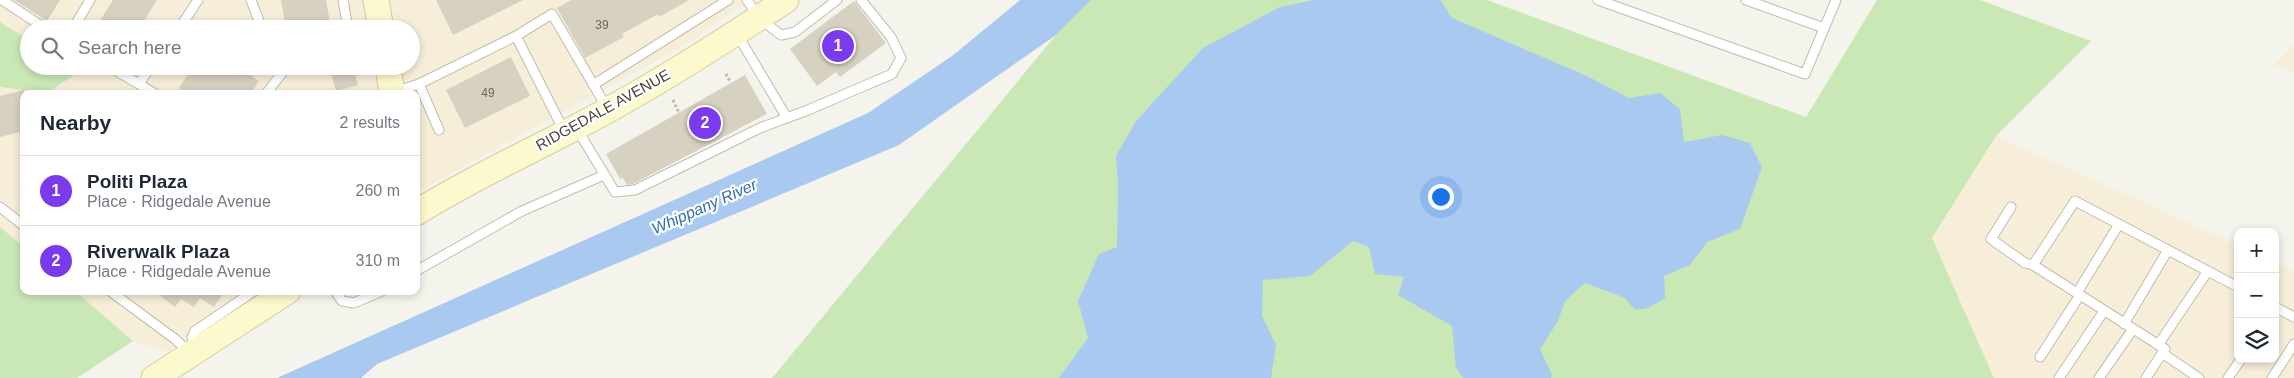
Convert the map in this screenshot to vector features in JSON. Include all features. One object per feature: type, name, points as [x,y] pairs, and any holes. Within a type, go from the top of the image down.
[{"type":"main road","points":[[376,0],[379,20]]},
{"type":"main road","name":"RIDGEDALE AVENUE","points":[[420,207],[571,130],[668,75],[736,32],[753,9],[786,0]]},
{"type":"main road","points":[[389,75],[392,90]]},
{"type":"main road","points":[[154,378],[189,346],[266,295]]},
{"type":"lane","points":[[2,0],[32,20]]},
{"type":"lane","points":[[78,20],[90,0]]},
{"type":"lane","points":[[185,20],[198,0]]},
{"type":"lane","points":[[251,0],[259,20]]},
{"type":"lane","points":[[343,0],[346,20]]},
{"type":"lane","points":[[593,84],[728,0]]},
{"type":"lane","points":[[753,9],[781,35],[795,32],[837,0]]},
{"type":"lane","points":[[516,36],[571,130],[615,192],[635,190],[760,128],[892,74],[901,58],[891,37],[861,0]]},
{"type":"lane","points":[[1598,0],[1612,3],[1805,74],[1836,0]]},
{"type":"lane","points":[[1746,0],[1824,28]]},
{"type":"lane","points":[[401,90],[419,84],[516,36],[552,14],[608,109]]},
{"type":"lane","points":[[736,32],[787,118]]},
{"type":"lane","points":[[124,75],[149,90]]},
{"type":"lane","points":[[139,84],[145,75]]},
{"type":"lane","points":[[269,90],[279,76]]},
{"type":"lane","points":[[419,84],[439,130]]},
{"type":"lane","points":[[420,269],[522,211],[604,175]]},
{"type":"lane","points":[[2033,265],[2075,201],[2234,285]]},
{"type":"lane","points":[[0,207],[20,223]]},
{"type":"lane","points":[[2011,207],[1990,239],[2025,263],[2033,265],[2133,329],[2199,378]]},
{"type":"lane","points":[[2040,357],[2119,224]]},
{"type":"lane","points":[[2124,324],[2168,250]]},
{"type":"lane","points":[[2146,378],[2160,349],[2208,271]]},
{"type":"lane","points":[[116,295],[189,346]]},
{"type":"lane","points":[[338,295],[342,301],[354,303],[373,295]]},
{"type":"lane","points":[[2279,310],[2294,317]]},
{"type":"lane","points":[[2059,378],[2104,311]]},
{"type":"lane","points":[[2099,378],[2133,329]]},
{"type":"lane","points":[[2272,378],[2294,344]]},
{"type":"lane","points":[[2228,378],[2238,363]]},
{"type":"path","points":[[726,74],[731,83]]},
{"type":"path","points":[[672,100],[679,113]]},
{"type":"shaded area","points":[[0,0],[751,0],[678,49],[420,191],[420,90],[52,90],[74,75],[420,75],[420,20],[20,20],[20,34],[0,22]]},
{"type":"shaded area","points":[[2294,45],[2294,72],[2274,65]]},
{"type":"shaded area","points":[[0,87],[24,90],[20,90],[20,244],[0,227]]},
{"type":"shaded area","points":[[1996,136],[2234,243],[2234,363],[2279,363],[2279,264],[2294,271],[2294,378],[1994,378],[1932,238]]},
{"type":"shaded area","points":[[80,295],[255,295],[167,352],[133,341]]},
{"type":"green space","points":[[1091,0],[1487,0],[1806,117],[1877,0],[1980,0],[2091,41],[1996,136],[1932,238],[1994,378],[772,378],[1056,35]]},
{"type":"green space","points":[[0,22],[20,34],[20,75],[74,75],[52,90],[24,90],[0,87]]},
{"type":"green space","points":[[0,227],[20,244],[20,295],[80,295],[133,341],[77,378],[0,378]]},
{"type":"water","name":"Whippany River","points":[[1020,0],[1091,0],[1056,35],[899,145],[377,364],[361,378],[277,378],[868,113],[952,56]]},
{"type":"water","points":[[1313,0],[1440,0],[1452,18],[1587,76],[1629,98],[1660,93],[1680,109],[1684,142],[1722,135],[1750,143],[1762,167],[1740,229],[1707,242],[1690,265],[1664,276],[1665,298],[1648,308],[1635,310],[1625,298],[1585,283],[1565,301],[1558,321],[1540,349],[1552,375],[1551,378],[1463,378],[1456,368],[1452,326],[1398,295],[1404,277],[1375,274],[1369,247],[1353,241],[1310,276],[1263,280],[1262,316],[1276,345],[1271,378],[1059,378],[1088,338],[1078,301],[1099,254],[1117,247],[1118,183],[1116,156],[1136,121],[1203,48],[1280,7]]},
{"type":"building","points":[[14,0],[60,0],[48,20]]},
{"type":"building","points":[[113,0],[157,0],[145,20],[101,20]]},
{"type":"building","points":[[281,0],[326,0],[329,20],[284,20]]},
{"type":"building","points":[[436,0],[523,0],[453,35]]},
{"type":"building","points":[[571,0],[689,0],[659,17],[658,14],[622,34],[624,37],[585,58],[557,8]]},
{"type":"building","points":[[854,1],[886,43],[840,77],[836,72],[817,86],[790,49]]},
{"type":"building","points":[[511,57],[530,96],[465,128],[446,90]]},
{"type":"building","points":[[188,75],[251,75],[259,81],[253,90],[182,90],[179,88]]},
{"type":"building","points":[[332,75],[355,75],[358,85],[336,90]]},
{"type":"building","points":[[745,75],[767,114],[633,184],[627,185],[623,178],[620,179],[606,154]]},
{"type":"building","points":[[20,91],[20,132],[0,137],[0,96]]},
{"type":"building","points":[[159,295],[222,295],[214,307],[200,298],[194,307],[181,299],[175,307]]},
{"type":"place","name":"Politi Plaza","points":[[838,46]]},
{"type":"place","name":"Riverwalk Plaza","points":[[705,123]]}]
